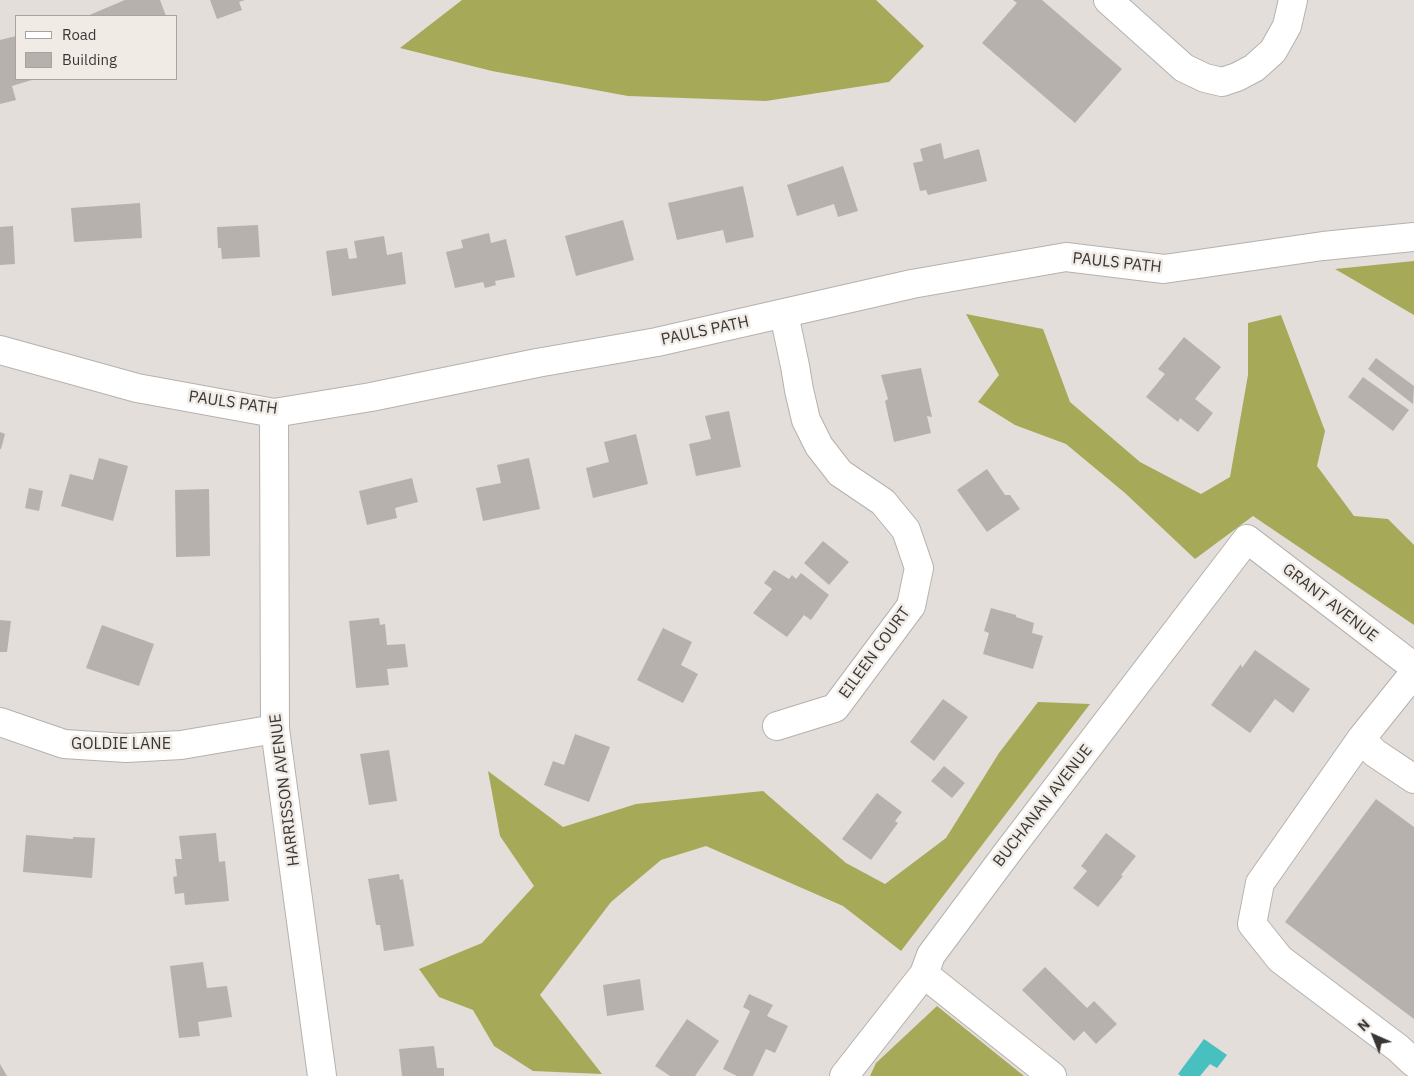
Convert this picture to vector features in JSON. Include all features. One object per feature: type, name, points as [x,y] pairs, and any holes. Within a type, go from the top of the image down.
[{"type":"street","points":[[1108,0],[1184,68],[1205,78],[1222,82],[1237,78],[1254,68],[1273,51],[1286,26],[1293,0]]},
{"type":"street","name":"PAULS PATH","points":[[0,350],[137,388],[274,413],[371,397],[537,363],[657,342],[912,284],[1066,257],[1164,269],[1323,246],[1414,236]]},
{"type":"street","name":"EILEEN COURT","points":[[777,726],[835,708],[911,606],[919,568],[906,530],[883,502],[840,472],[819,446],[806,420],[800,398],[784,314]]},
{"type":"street","name":"HARRISSON AVENUE","points":[[274,413],[275,729],[322,1076]]},
{"type":"street","name":"GRANT AVENUE","points":[[1247,539],[1414,667]]},
{"type":"street","name":"BUCHANAN AVENUE","points":[[844,1076],[924,974],[931,954],[1247,539]]},
{"type":"street","points":[[1414,673],[1361,739],[1260,883],[1252,924],[1280,959],[1398,1048],[1414,1064]]},
{"type":"street","name":"GOLDIE LANE","points":[[0,722],[64,744],[126,748],[181,745],[275,729]]},
{"type":"street","points":[[1361,739],[1374,753],[1414,779]]},
{"type":"street","points":[[924,974],[1052,1076]]},
{"type":"green space","points":[[462,0],[876,0],[924,46],[889,82],[766,101],[628,96],[492,71],[400,48]]},
{"type":"green space","points":[[1414,261],[1414,315],[1335,269]]},
{"type":"green space","points":[[966,314],[1043,329],[1070,402],[1140,462],[1201,494],[1230,477],[1248,375],[1248,323],[1281,315],[1325,431],[1317,466],[1354,516],[1388,519],[1414,545],[1414,625],[1253,516],[1195,559],[1125,493],[1066,444],[1015,425],[978,402],[999,375]]},
{"type":"green space","points":[[1038,702],[1090,704],[901,951],[843,906],[706,846],[661,860],[611,902],[540,995],[602,1074],[533,1071],[494,1046],[473,1010],[439,997],[419,969],[482,943],[534,886],[500,836],[488,771],[563,827],[636,804],[763,791],[846,863],[885,884],[946,838],[999,753]]},
{"type":"green space","points":[[937,1006],[1024,1076],[870,1076],[876,1063]]},
{"type":"water","points":[[1204,1039],[1227,1055],[1217,1068],[1210,1064],[1200,1076],[1181,1076],[1178,1074]]},
{"type":"building","points":[[125,0],[160,0],[166,15],[89,15]]},
{"type":"building","points":[[210,0],[245,0],[239,2],[242,10],[217,19]]},
{"type":"building","points":[[1013,0],[1042,0],[1122,69],[1075,123],[982,43],[1017,3]]},
{"type":"building","points":[[15,36],[15,80],[32,80],[12,86],[16,100],[0,104],[0,40]]},
{"type":"building","points":[[941,143],[944,159],[979,149],[987,181],[928,195],[926,190],[920,191],[913,163],[923,161],[920,149]]},
{"type":"building","points":[[843,166],[858,211],[838,217],[834,204],[797,216],[787,185]]},
{"type":"building","points":[[743,186],[754,237],[726,243],[723,230],[677,240],[668,203]]},
{"type":"building","points":[[140,203],[142,238],[74,242],[71,208]]},
{"type":"building","points":[[623,220],[634,260],[576,276],[565,236]]},
{"type":"building","points":[[258,225],[260,257],[222,259],[221,248],[218,248],[217,227]]},
{"type":"building","points":[[13,226],[15,264],[0,265],[0,227]]},
{"type":"building","points":[[489,233],[491,243],[506,239],[515,277],[495,281],[496,285],[485,288],[483,282],[455,288],[446,252],[463,248],[461,240]]},
{"type":"building","points":[[384,236],[387,255],[402,252],[406,284],[332,296],[326,251],[347,248],[349,259],[357,258],[354,241]]},
{"type":"building","points":[[1184,337],[1221,367],[1195,399],[1213,413],[1198,432],[1180,418],[1178,422],[1146,397],[1165,374],[1158,369]]},
{"type":"building","points":[[1376,358],[1414,386],[1413,404],[1368,369]]},
{"type":"building","points":[[921,368],[932,417],[927,416],[931,433],[894,442],[885,401],[888,399],[881,375]]},
{"type":"building","points":[[1363,377],[1409,410],[1393,431],[1348,397]]},
{"type":"building","points":[[729,411],[741,467],[696,476],[689,444],[711,439],[705,416]]},
{"type":"building","points":[[0,432],[5,434],[1,449],[0,449]]},
{"type":"building","points":[[636,434],[648,484],[593,498],[586,468],[609,462],[604,442]]},
{"type":"building","points":[[99,458],[128,466],[113,521],[61,506],[70,474],[93,480]]},
{"type":"building","points":[[529,458],[540,509],[483,521],[476,488],[501,483],[497,465]]},
{"type":"building","points":[[987,469],[1005,495],[1010,495],[1020,509],[987,532],[957,490]]},
{"type":"building","points":[[412,478],[418,502],[395,508],[397,518],[367,525],[359,491]]},
{"type":"building","points":[[29,488],[43,491],[39,511],[25,508]]},
{"type":"building","points":[[209,489],[210,556],[176,557],[175,490]]},
{"type":"building","points":[[823,541],[849,562],[829,585],[804,563]]},
{"type":"building","points":[[774,570],[789,579],[792,575],[796,579],[801,573],[829,595],[811,620],[804,615],[787,637],[753,613],[772,589],[764,583]]},
{"type":"building","points":[[991,608],[1016,615],[1016,617],[1034,623],[1032,633],[1043,636],[1033,669],[983,654],[989,633],[984,631]]},
{"type":"building","points":[[379,618],[380,625],[385,624],[387,645],[405,644],[408,667],[387,669],[389,685],[356,688],[349,621]]},
{"type":"building","points":[[0,620],[11,621],[7,652],[0,652]]},
{"type":"building","points":[[102,625],[154,644],[139,686],[86,668]]},
{"type":"building","points":[[663,628],[692,642],[681,665],[698,674],[683,703],[637,680]]},
{"type":"building","points":[[1255,650],[1310,689],[1293,713],[1275,699],[1250,733],[1211,705],[1241,664],[1242,668]]},
{"type":"building","points":[[943,699],[968,717],[934,761],[910,742]]},
{"type":"building","points":[[575,734],[610,747],[589,802],[544,785],[553,761],[564,765]]},
{"type":"building","points":[[389,750],[397,801],[369,805],[360,754]]},
{"type":"building","points":[[944,766],[965,783],[952,798],[931,781]]},
{"type":"building","points":[[877,793],[902,812],[895,821],[898,823],[871,860],[842,839]]},
{"type":"building","points":[[1376,799],[1414,827],[1414,1019],[1285,922]]},
{"type":"building","points":[[216,833],[219,862],[225,861],[229,901],[185,905],[184,893],[175,894],[173,877],[177,876],[175,859],[182,859],[179,836]]},
{"type":"building","points":[[1106,833],[1136,856],[1121,875],[1123,876],[1098,907],[1073,888],[1087,871],[1081,866]]},
{"type":"building","points":[[26,835],[73,839],[73,837],[95,838],[92,878],[23,872]]},
{"type":"building","points":[[399,874],[400,880],[403,879],[414,946],[384,951],[380,925],[376,925],[368,879]]},
{"type":"building","points":[[203,962],[207,988],[227,986],[232,1017],[198,1022],[200,1036],[179,1038],[170,966]]},
{"type":"building","points":[[1045,967],[1087,1008],[1094,1001],[1117,1024],[1096,1044],[1084,1031],[1074,1041],[1022,990]]},
{"type":"building","points":[[640,979],[644,1010],[607,1016],[603,985]]},
{"type":"building","points":[[749,994],[773,1005],[767,1016],[788,1026],[775,1053],[766,1049],[753,1076],[737,1076],[723,1069],[750,1011],[743,1007]]},
{"type":"building","points":[[687,1019],[719,1041],[695,1076],[670,1076],[655,1066]]},
{"type":"building","points":[[434,1046],[437,1068],[444,1068],[444,1076],[402,1076],[399,1049]]},
{"type":"building","points":[[0,1064],[7,1076],[0,1076]]}]
